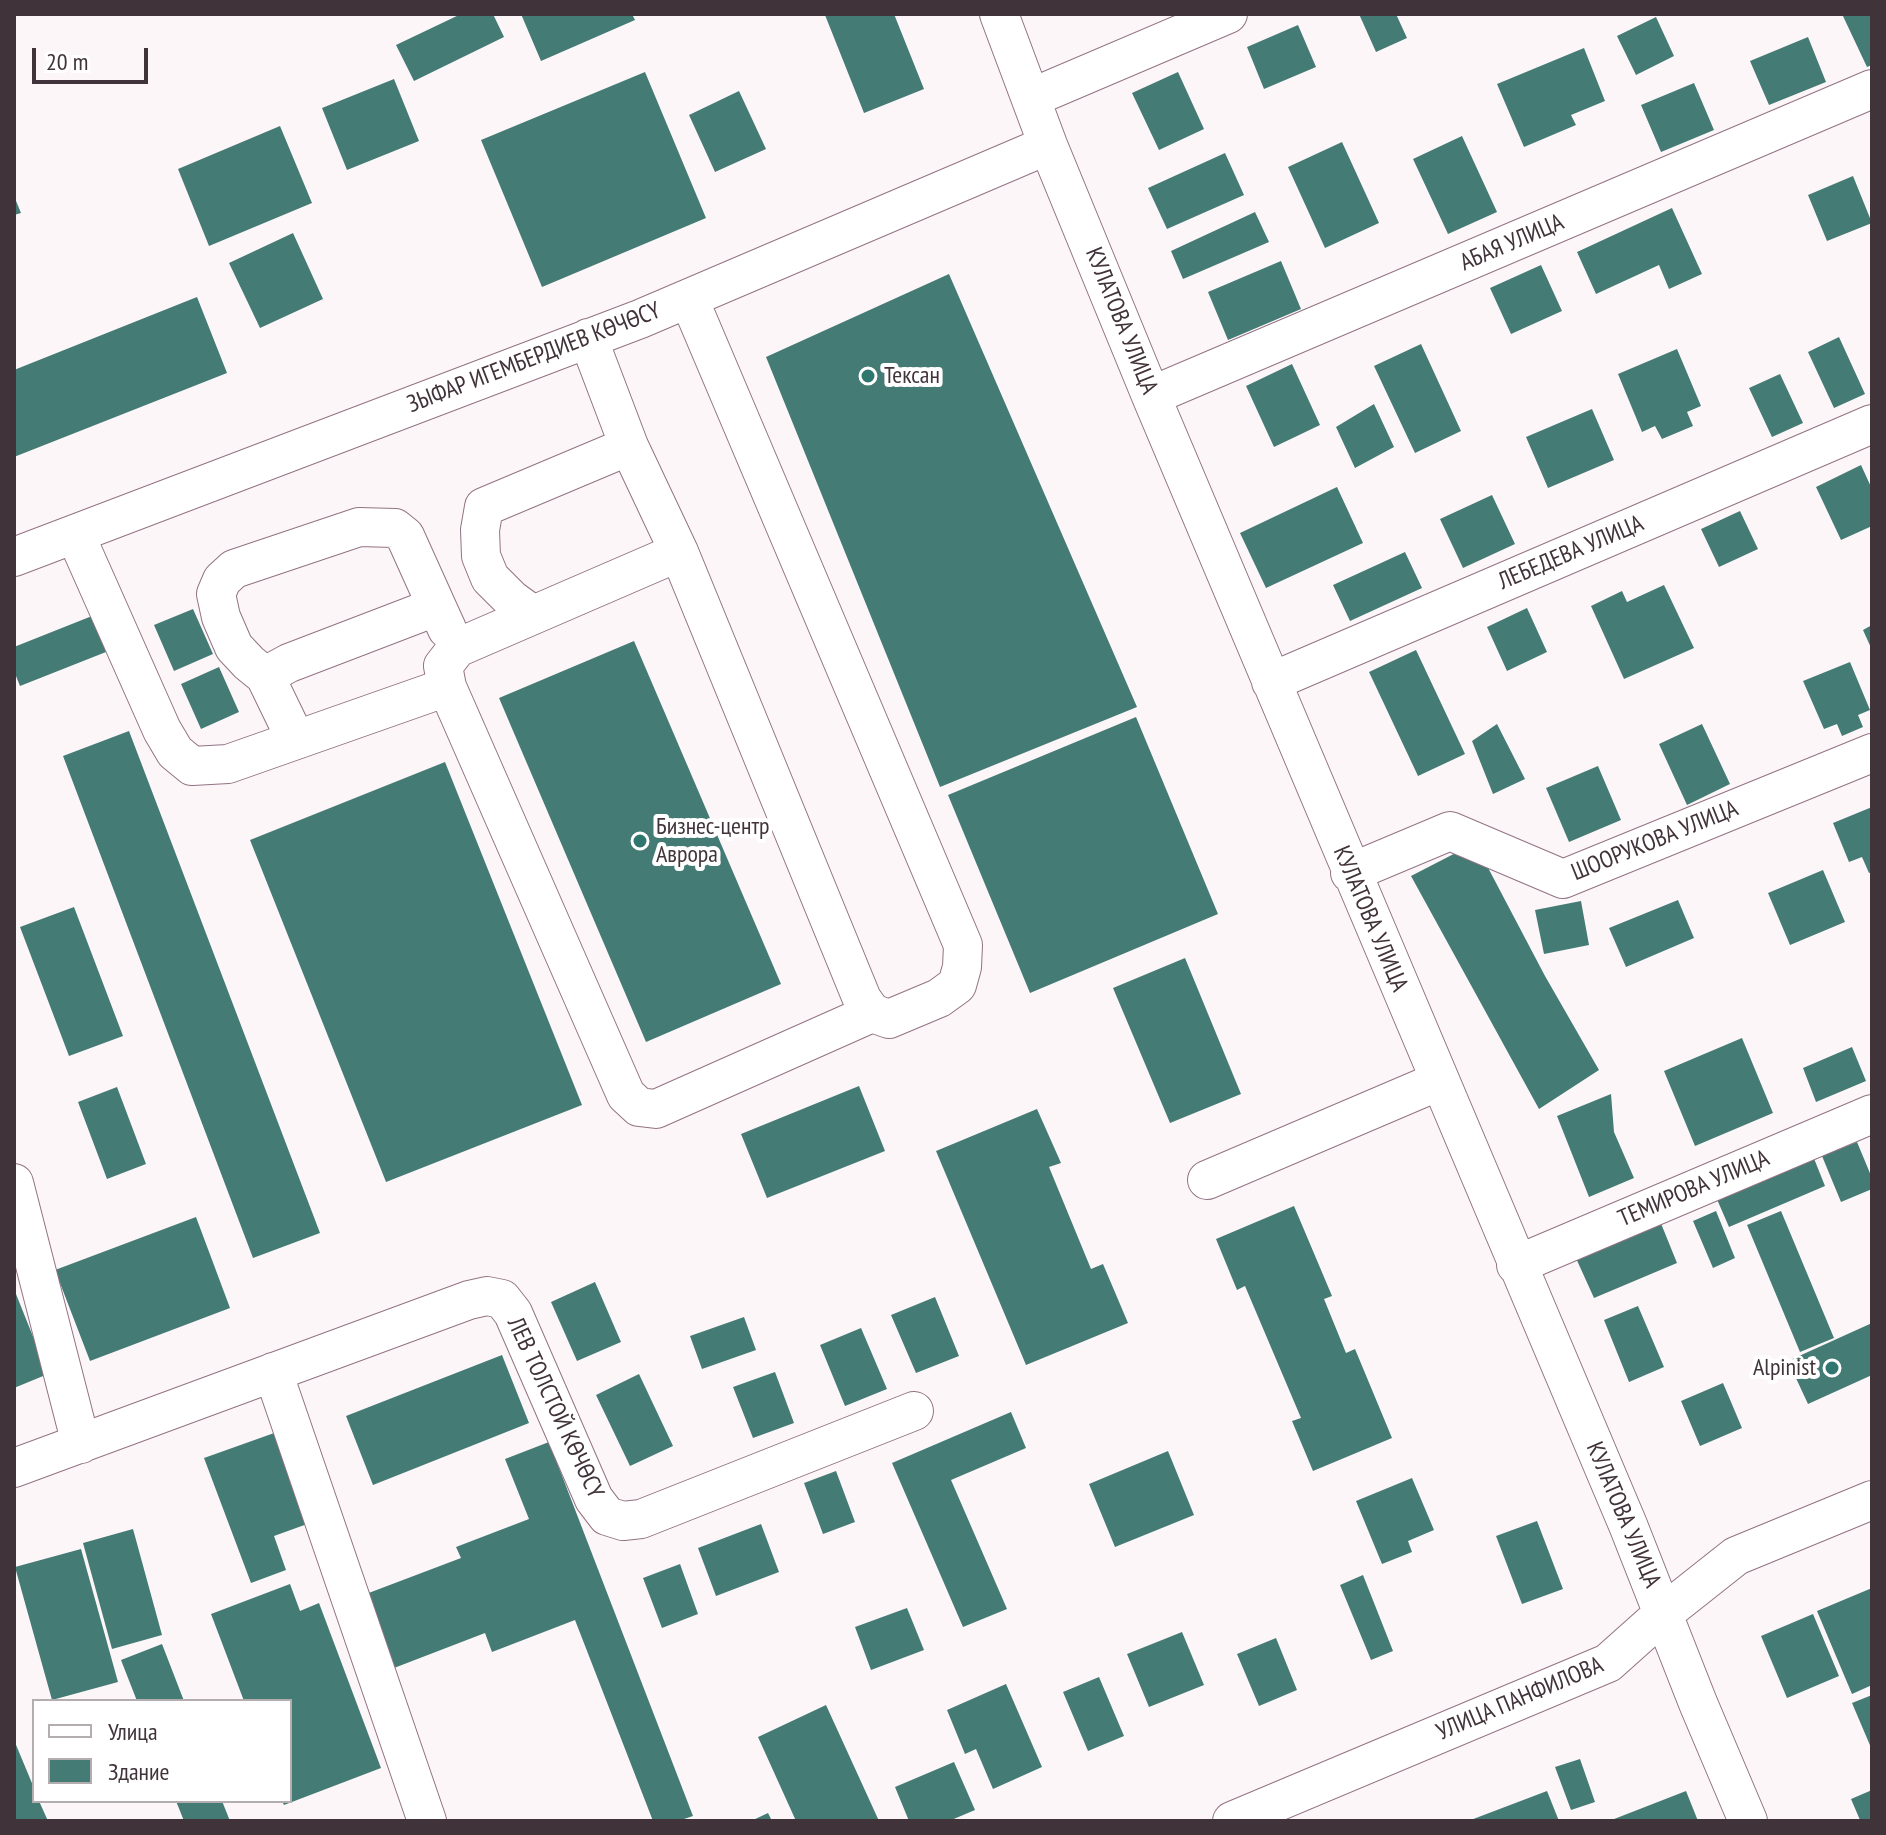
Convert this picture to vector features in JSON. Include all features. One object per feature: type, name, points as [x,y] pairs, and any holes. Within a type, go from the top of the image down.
[{"type":"street","name":"КУЛАТОВА УЛИЦА","points":[[999,14],[1048,145],[1151,396],[1664,1613],[1748,1821]]},
{"type":"street","points":[[1031,98],[1228,14]]},
{"type":"street","name":"АБАЯ УЛИЦА","points":[[1151,396],[1872,89]]},
{"type":"street","name":"ЗЫФАР ИГЕМБЕРДИЕВ КӨЧӨСҮ","points":[[14,557],[689,299],[1048,145]]},
{"type":"street","points":[[588,338],[629,446],[679,552],[862,999],[872,1013],[889,1019],[939,998],[957,985],[963,945],[689,299]]},
{"type":"street","name":"ЛЕБЕДЕВА УЛИЦА","points":[[1271,682],[1872,424]]},
{"type":"street","points":[[533,615],[490,578],[481,556],[480,530],[484,507],[629,446]]},
{"type":"street","points":[[296,740],[265,676],[234,647],[221,617],[216,594],[222,580],[234,569],[359,527],[395,528],[405,536],[457,648]]},
{"type":"street","points":[[75,534],[162,730],[175,752],[192,766],[228,764],[447,687]]},
{"type":"street","points":[[679,552],[457,648],[443,666],[447,687],[626,1095],[639,1107],[656,1109],[872,1013]]},
{"type":"street","points":[[265,676],[313,654],[437,607]]},
{"type":"street","name":"ШООРУКОВА УЛИЦА","points":[[1350,873],[1450,831],[1563,879],[1872,753]]},
{"type":"street","points":[[1207,1180],[1439,1081]]},
{"type":"street","name":"ТЕМИРОВА УЛИЦА","points":[[1516,1265],[1872,1114]]},
{"type":"street","points":[[14,1183],[81,1444]]},
{"type":"street","name":"ЛЕВ ТОЛСТОЙ КӨЧӨСҮ","points":[[14,1468],[487,1296],[502,1299],[513,1313],[594,1499],[607,1516],[623,1521],[641,1519],[914,1411]]},
{"type":"street","points":[[273,1372],[427,1821]]},
{"type":"street","name":"УЛИЦА ПАНФИЛОВА","points":[[1232,1821],[1608,1663],[1664,1613],[1736,1556],[1872,1500]]},
{"type":"building","points":[[461,14],[493,14],[504,37],[414,81],[396,45]]},
{"type":"building","points":[[521,14],[632,14],[635,20],[541,61]]},
{"type":"building","points":[[827,14],[894,14],[924,89],[864,113]]},
{"type":"building","points":[[1359,14],[1396,14],[1407,38],[1376,52]]},
{"type":"building","points":[[1842,14],[1872,14],[1872,65],[1867,67]]},
{"type":"building","points":[[1656,17],[1674,56],[1636,75],[1617,36]]},
{"type":"building","points":[[1298,25],[1316,67],[1264,89],[1247,47]]},
{"type":"building","points":[[1808,37],[1826,82],[1769,105],[1750,61]]},
{"type":"building","points":[[1584,48],[1605,101],[1571,115],[1576,125],[1524,147],[1497,84]]},
{"type":"building","points":[[645,72],[706,218],[542,287],[481,140]]},
{"type":"building","points":[[1178,72],[1204,129],[1159,150],[1132,93]]},
{"type":"building","points":[[394,79],[419,141],[347,170],[322,108]]},
{"type":"building","points":[[1694,83],[1714,130],[1661,152],[1641,105]]},
{"type":"building","points":[[739,91],[766,149],[715,172],[689,115]]},
{"type":"building","points":[[280,126],[312,203],[209,246],[178,169]]},
{"type":"building","points":[[1462,136],[1497,212],[1448,234],[1413,159]]},
{"type":"building","points":[[1342,142],[1379,223],[1325,248],[1288,167]]},
{"type":"building","points":[[1225,153],[1244,195],[1167,229],[1148,188]]},
{"type":"building","points":[[1853,176],[1872,223],[1827,241],[1808,195]]},
{"type":"building","points":[[14,196],[21,213],[14,215]]},
{"type":"building","points":[[1672,208],[1702,274],[1669,289],[1659,265],[1596,294],[1577,252]]},
{"type":"building","points":[[1255,212],[1269,242],[1183,279],[1171,251]]},
{"type":"building","points":[[293,233],[323,299],[260,328],[229,263]]},
{"type":"building","points":[[1281,261],[1301,309],[1228,340],[1208,292]]},
{"type":"building","points":[[1541,265],[1562,311],[1511,334],[1490,288]]},
{"type":"building","points":[[949,274],[1137,707],[940,787],[766,357]]},
{"type":"building","points":[[197,297],[227,373],[14,457],[14,370]]},
{"type":"building","points":[[1839,337],[1865,394],[1834,408],[1808,352]]},
{"type":"building","points":[[1421,344],[1461,431],[1415,453],[1374,366]]},
{"type":"building","points":[[1677,349],[1701,406],[1687,412],[1693,426],[1662,439],[1655,426],[1642,432],[1618,374]]},
{"type":"building","points":[[1292,364],[1320,425],[1274,447],[1246,386]]},
{"type":"building","points":[[1780,374],[1803,423],[1772,437],[1749,388]]},
{"type":"building","points":[[1374,404],[1394,447],[1355,468],[1336,427]]},
{"type":"building","points":[[1592,409],[1614,460],[1548,488],[1526,437]]},
{"type":"building","points":[[1861,465],[1872,489],[1872,526],[1841,540],[1816,487]]},
{"type":"building","points":[[1337,487],[1363,543],[1266,588],[1240,533]]},
{"type":"building","points":[[1492,495],[1515,544],[1463,568],[1440,519]]},
{"type":"building","points":[[1740,511],[1758,549],[1719,567],[1701,529]]},
{"type":"building","points":[[1405,552],[1422,588],[1350,621],[1333,585]]},
{"type":"building","points":[[1664,585],[1694,648],[1624,679],[1591,606],[1622,591],[1627,602]]},
{"type":"building","points":[[1527,608],[1547,652],[1507,671],[1487,627]]},
{"type":"building","points":[[193,609],[213,654],[174,671],[154,625]]},
{"type":"building","points":[[92,616],[106,652],[20,686],[14,671],[14,647]]},
{"type":"building","points":[[1872,625],[1872,650],[1863,630]]},
{"type":"building","name":"Бизнес-центр Аврора","points":[[634,641],[781,984],[646,1042],[499,698]]},
{"type":"building","points":[[1416,650],[1465,754],[1418,776],[1369,672]]},
{"type":"building","points":[[1850,662],[1870,710],[1858,715],[1863,727],[1842,736],[1837,724],[1824,729],[1803,681]]},
{"type":"building","points":[[219,667],[239,712],[201,729],[181,684]]},
{"type":"building","points":[[1136,717],[1218,914],[1030,993],[948,795]]},
{"type":"building","points":[[1497,724],[1525,779],[1493,794],[1472,741]]},
{"type":"building","points":[[1702,724],[1730,784],[1687,805],[1659,744]]},
{"type":"building","points":[[129,731],[320,1233],[253,1258],[63,756]]},
{"type":"building","points":[[445,762],[582,1105],[386,1182],[250,840]]},
{"type":"building","points":[[1598,766],[1621,820],[1569,842],[1546,788]]},
{"type":"building","points":[[1872,807],[1872,872],[1869,873],[1862,857],[1849,862],[1833,823]]},
{"type":"building","points":[[1475,843],[1599,1070],[1539,1109],[1411,876]]},
{"type":"building","points":[[1823,870],[1845,922],[1790,945],[1768,893]]},
{"type":"building","points":[[1678,900],[1694,938],[1626,967],[1609,928]]},
{"type":"building","points":[[1581,901],[1589,945],[1544,954],[1535,910]]},
{"type":"building","points":[[74,907],[123,1036],[69,1056],[20,927]]},
{"type":"building","points":[[1185,958],[1241,1094],[1170,1123],[1113,988]]},
{"type":"building","points":[[1742,1038],[1773,1113],[1695,1146],[1664,1071]]},
{"type":"building","points":[[1852,1047],[1866,1081],[1816,1102],[1803,1068]]},
{"type":"building","points":[[859,1086],[885,1151],[767,1198],[741,1134]]},
{"type":"building","points":[[117,1087],[146,1164],[107,1179],[78,1102]]},
{"type":"building","points":[[1611,1094],[1614,1132],[1634,1178],[1589,1197],[1557,1116]]},
{"type":"building","points":[[1037,1109],[1061,1163],[1049,1167],[1091,1269],[1103,1264],[1128,1323],[1026,1365],[936,1151]]},
{"type":"building","points":[[1857,1142],[1872,1178],[1872,1189],[1841,1202],[1822,1156]]},
{"type":"building","points":[[1813,1156],[1825,1186],[1729,1227],[1716,1197]]},
{"type":"building","points":[[1294,1206],[1332,1296],[1324,1299],[1346,1353],[1355,1349],[1392,1438],[1313,1471],[1292,1421],[1301,1418],[1245,1286],[1237,1290],[1216,1239]]},
{"type":"building","points":[[1716,1211],[1735,1258],[1713,1268],[1693,1221]]},
{"type":"building","points":[[1781,1211],[1834,1338],[1800,1352],[1747,1225]]},
{"type":"building","points":[[196,1217],[230,1308],[90,1361],[55,1270]]},
{"type":"building","points":[[1660,1221],[1677,1263],[1594,1298],[1575,1256]]},
{"type":"building","points":[[595,1282],[621,1342],[577,1361],[551,1302]]},
{"type":"building","points":[[14,1289],[48,1374],[14,1388]]},
{"type":"building","points":[[935,1297],[959,1356],[916,1373],[891,1315]]},
{"type":"building","points":[[1638,1306],[1664,1367],[1629,1382],[1604,1320]]},
{"type":"building","points":[[744,1317],[756,1350],[702,1369],[690,1336]]},
{"type":"building","name":"Alpinist","points":[[1872,1323],[1872,1375],[1808,1404],[1788,1361]]},
{"type":"building","points":[[861,1328],[887,1389],[845,1406],[820,1345]]},
{"type":"building","points":[[502,1355],[529,1423],[373,1485],[346,1416]]},
{"type":"building","points":[[775,1372],[794,1423],[753,1438],[733,1387]]},
{"type":"building","points":[[639,1374],[673,1446],[630,1466],[596,1395]]},
{"type":"building","points":[[1723,1383],[1742,1428],[1700,1446],[1681,1401]]},
{"type":"building","points":[[1011,1412],[1026,1448],[951,1480],[1007,1609],[963,1627],[892,1463]]},
{"type":"building","points":[[277,1432],[310,1523],[274,1536],[286,1570],[251,1583],[204,1458]]},
{"type":"building","points":[[549,1442],[693,1816],[678,1821],[653,1821],[575,1620],[492,1652],[485,1633],[394,1668],[366,1594],[461,1558],[456,1547],[529,1519],[505,1459]]},
{"type":"building","points":[[1168,1451],[1194,1515],[1115,1547],[1089,1484]]},
{"type":"building","points":[[836,1471],[855,1522],[823,1534],[804,1483]]},
{"type":"building","points":[[1412,1478],[1434,1530],[1408,1541],[1412,1552],[1382,1564],[1356,1501]]},
{"type":"building","points":[[1537,1521],[1563,1589],[1522,1604],[1496,1536]]},
{"type":"building","points":[[761,1524],[779,1572],[716,1596],[698,1548]]},
{"type":"building","points":[[133,1529],[162,1635],[112,1649],[83,1543]]},
{"type":"building","points":[[81,1549],[118,1682],[52,1699],[15,1567]]},
{"type":"building","points":[[680,1564],[698,1614],[662,1628],[643,1578]]},
{"type":"building","points":[[1363,1575],[1393,1651],[1371,1660],[1340,1585]]},
{"type":"building","points":[[290,1584],[300,1611],[319,1603],[381,1768],[292,1802],[292,1699],[243,1699],[211,1614]]},
{"type":"building","points":[[1872,1588],[1872,1685],[1852,1694],[1817,1611]]},
{"type":"building","points":[[907,1608],[924,1650],[871,1670],[855,1627]]},
{"type":"building","points":[[1813,1614],[1839,1676],[1787,1698],[1761,1636]]},
{"type":"building","points":[[1182,1632],[1204,1685],[1149,1707],[1127,1654]]},
{"type":"building","points":[[1276,1638],[1297,1690],[1259,1706],[1237,1654]]},
{"type":"building","points":[[162,1644],[183,1699],[136,1699],[121,1660]]},
{"type":"building","points":[[1099,1677],[1124,1736],[1088,1751],[1063,1692]]},
{"type":"building","points":[[1006,1684],[1042,1767],[993,1789],[976,1749],[965,1754],[947,1710]]},
{"type":"building","points":[[1872,1695],[1872,1750],[1852,1703]]},
{"type":"building","points":[[826,1705],[879,1821],[796,1821],[758,1737]]},
{"type":"building","points":[[14,1740],[32,1783],[32,1803],[40,1803],[48,1821],[14,1821]]},
{"type":"building","points":[[1580,1759],[1595,1802],[1571,1810],[1555,1767]]},
{"type":"building","points":[[954,1762],[975,1810],[949,1821],[909,1821],[895,1787]]},
{"type":"building","points":[[1872,1790],[1872,1821],[1860,1820],[1851,1799]]},
{"type":"building","points":[[1547,1791],[1559,1821],[1468,1821]]},
{"type":"building","points":[[1686,1791],[1698,1821],[1609,1821]]},
{"type":"building","points":[[177,1803],[223,1803],[230,1821],[184,1821]]},
{"type":"building","points":[[768,1813],[772,1821],[751,1821]]},
{"type":"place","name":"Тексан","points":[[868,376]]},
{"type":"place","name":"Бизнес-центр Аврора","points":[[640,841]]},
{"type":"place","name":"Alpinist","points":[[1832,1368]]}]
